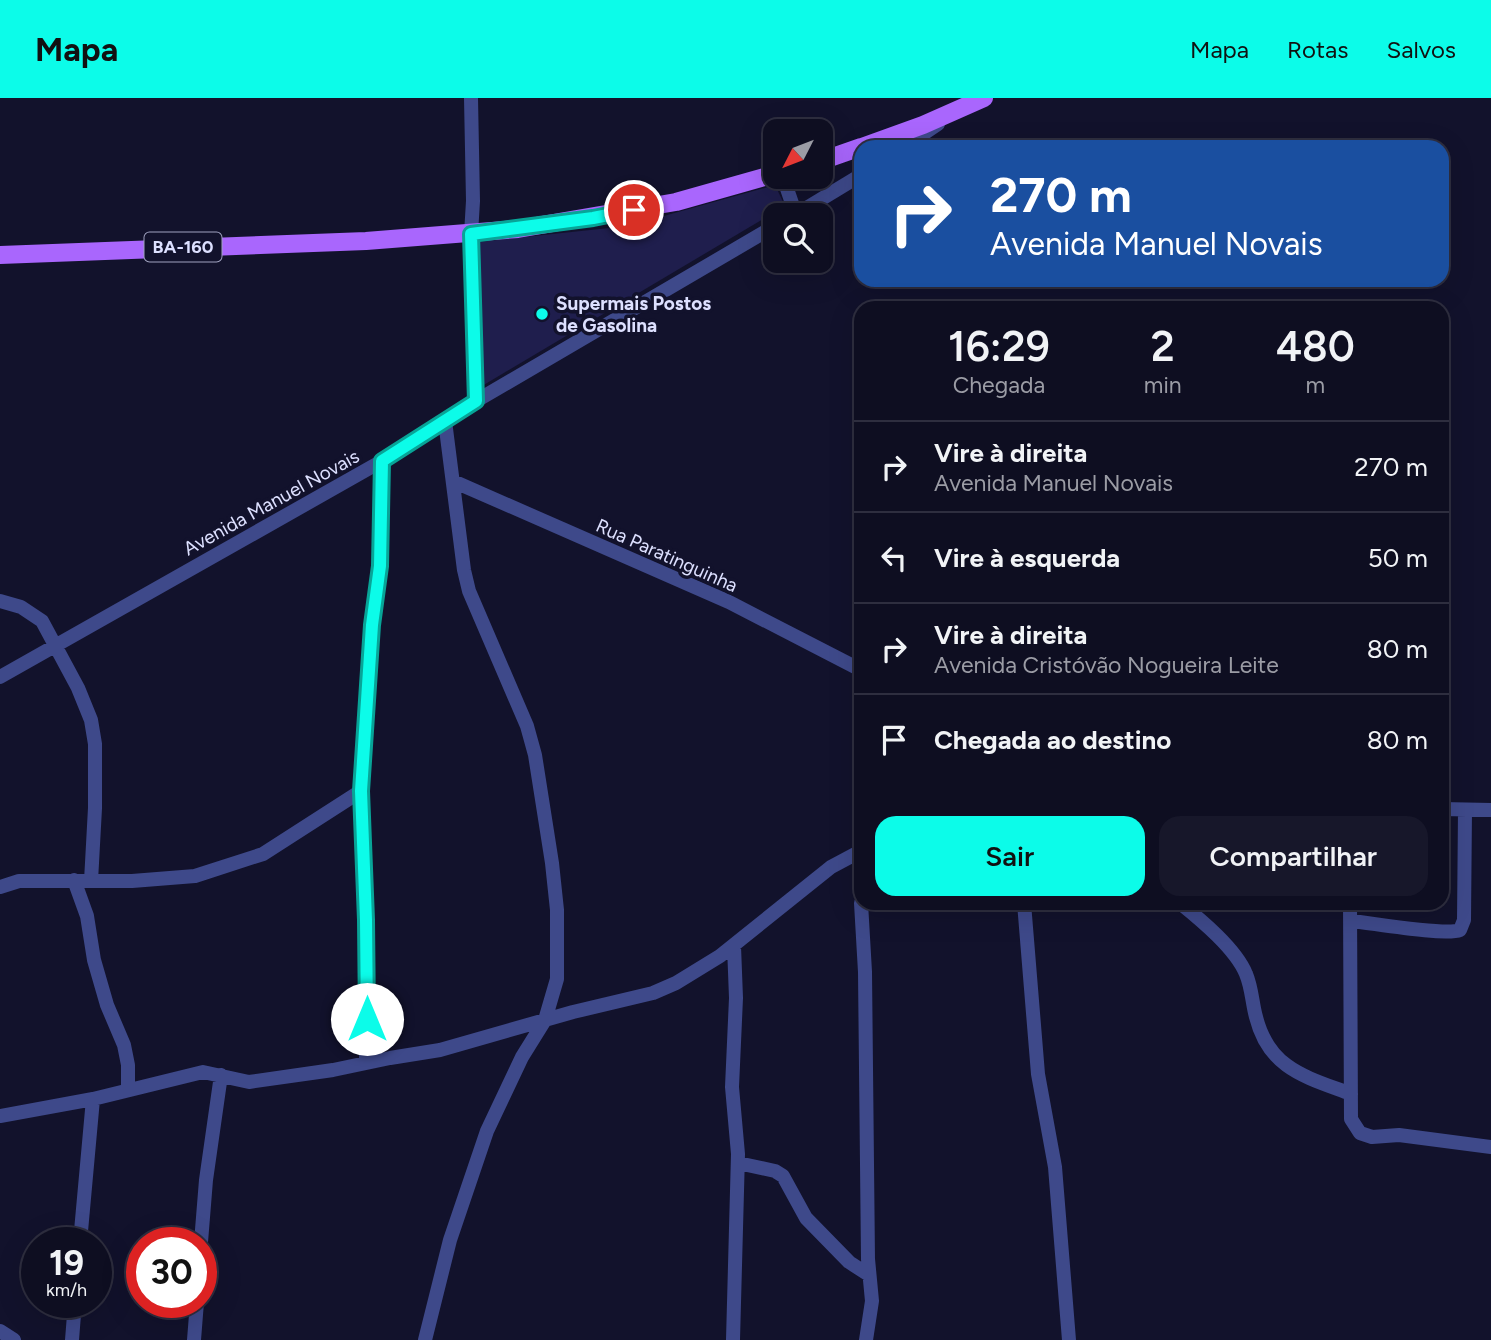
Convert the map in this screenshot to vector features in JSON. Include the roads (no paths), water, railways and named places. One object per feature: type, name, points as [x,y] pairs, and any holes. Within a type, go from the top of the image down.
[{"type":"main road","points":[[894,140],[984,98]]},
{"type":"main road","points":[[833,157],[854,150]]},
{"type":"main road","name":"BA-160","points":[[0,254],[366,241],[471,234],[593,218],[676,202],[763,177]]},
{"type":"street","points":[[471,98],[471,234],[476,401]]},
{"type":"street","points":[[914,140],[957,111]]},
{"type":"street","points":[[815,203],[854,179]]},
{"type":"street","name":"Avenida Manuel Novais","points":[[0,677],[382,461],[476,401],[763,233]]},
{"type":"street","points":[[425,1340],[450,1240],[486,1131],[522,1057],[545,1020],[557,979],[552,863],[537,767],[527,726],[469,592],[462,558],[455,482],[445,421]]},
{"type":"street","points":[[366,1062],[366,920],[361,791],[372,625],[380,566],[382,461]]},
{"type":"street","name":"Rua Paratinguinha","points":[[455,482],[729,602],[854,666]]},
{"type":"street","points":[[0,601],[20,607],[42,621],[78,688],[94,730],[95,808],[91,881]]},
{"type":"street","points":[[0,887],[19,881],[132,881],[195,876],[263,854],[361,791]]},
{"type":"street","points":[[1449,809],[1491,810]]},
{"type":"street","points":[[1351,921],[1445,932],[1460,930],[1464,920],[1465,810]]},
{"type":"street","points":[[1,1115],[93,1099],[203,1072],[249,1082],[440,1050],[664,989],[710,963],[823,873],[854,855]]},
{"type":"street","points":[[74,880],[87,916],[94,960],[107,1005],[124,1045],[128,1065],[128,1090]]},
{"type":"street","points":[[861,910],[865,972],[869,1275],[872,1301],[866,1340]]},
{"type":"street","points":[[1025,910],[1038,1074],[1055,1167],[1069,1340]]},
{"type":"street","points":[[1188,910],[1208,927],[1245,971],[1259,1027],[1278,1060],[1292,1071],[1351,1094]]},
{"type":"street","points":[[1350,910],[1353,1125],[1372,1137],[1399,1135],[1491,1147]]},
{"type":"street","points":[[733,1340],[738,1163],[732,1087],[736,998],[734,946]]},
{"type":"street","points":[[202,1227],[221,1075]]},
{"type":"street","points":[[81,1227],[93,1099]]},
{"type":"street","points":[[738,1163],[775,1171],[783,1176],[806,1218],[849,1262],[869,1275]]},
{"type":"street","points":[[72,1340],[74,1318]]},
{"type":"street","points":[[194,1340],[196,1318]]},
{"type":"street","points":[[0,1331],[14,1340]]},
{"type":"place","name":"Supermais Postos de Gasolina","points":[[542,314]]}]
